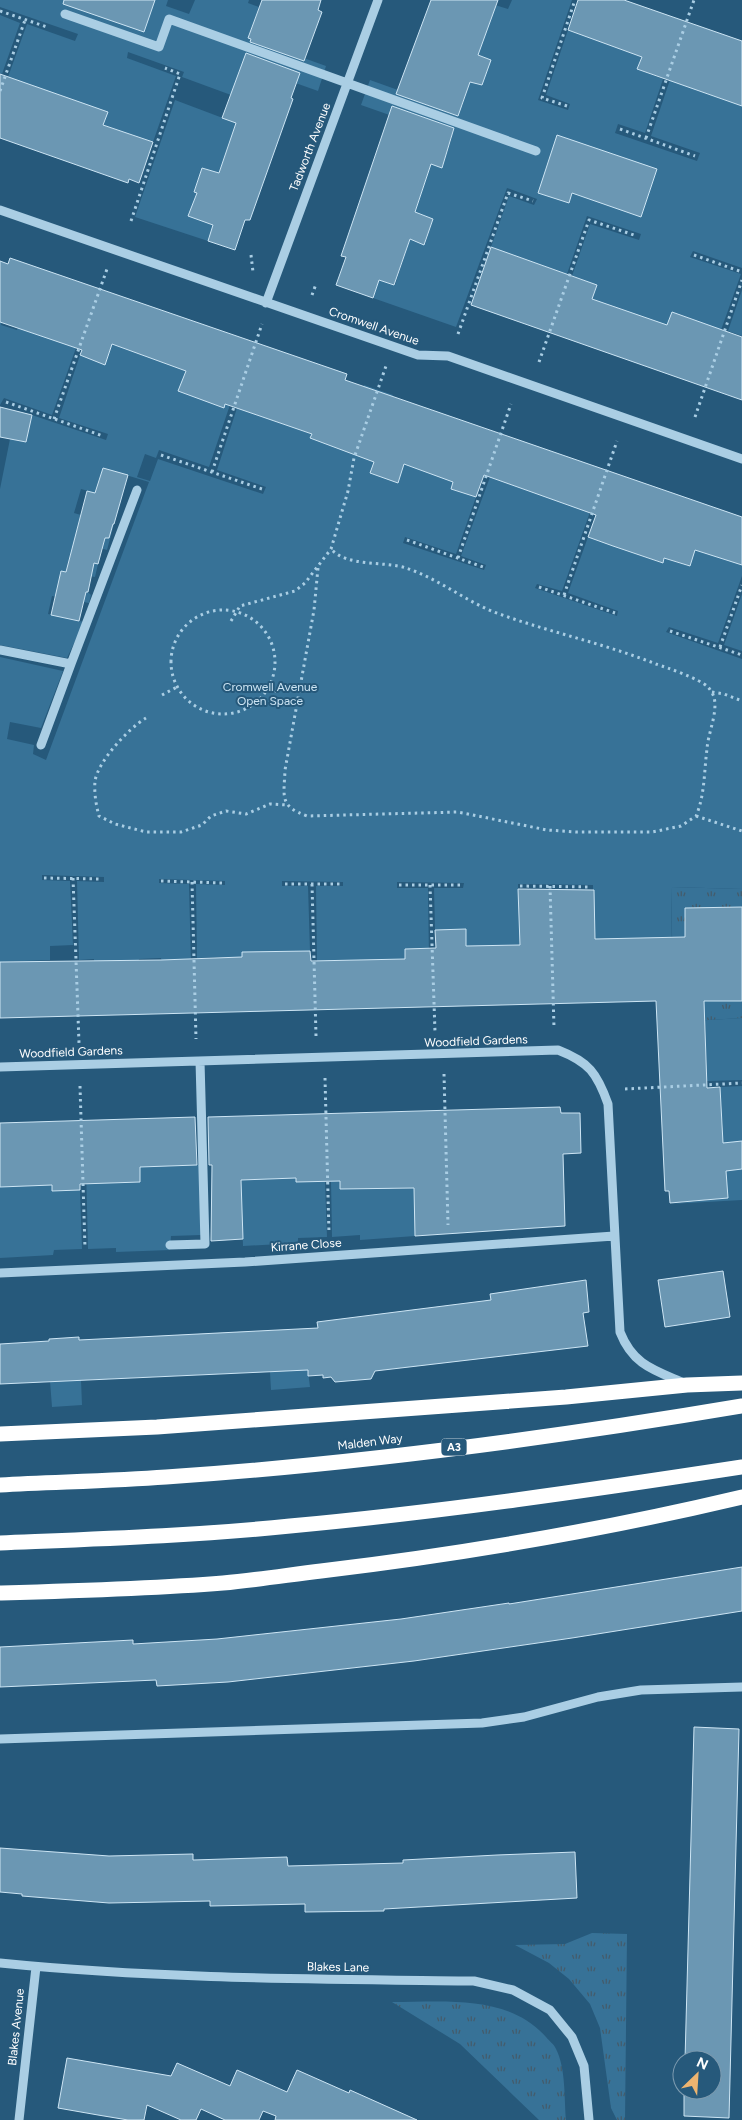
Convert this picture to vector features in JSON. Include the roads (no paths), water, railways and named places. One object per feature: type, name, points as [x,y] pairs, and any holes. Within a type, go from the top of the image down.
[{"type":"highway","points":[[0,1434],[157,1427],[566,1397],[687,1385],[742,1383]]},
{"type":"highway","name":"Malden Way","points":[[0,1485],[165,1477],[305,1465],[524,1439],[742,1406]]},
{"type":"highway","points":[[0,1543],[165,1536],[290,1526],[529,1499],[742,1467]]},
{"type":"highway","points":[[0,1593],[215,1584],[371,1565],[505,1545],[671,1514],[742,1497]]},
{"type":"street","name":"Tadworth Avenue","points":[[266,303],[378,0]]},
{"type":"street","points":[[65,14],[159,48],[169,19],[536,151]]},
{"type":"street","name":"Cromwell Avenue","points":[[0,210],[418,355],[448,356],[742,459]]},
{"type":"street","points":[[41,745],[137,490]]},
{"type":"street","points":[[0,650],[71,664]]},
{"type":"street","name":"Woodfield Gardens","points":[[0,1067],[555,1051],[574,1056],[586,1064],[595,1074],[608,1104],[620,1332],[627,1349],[637,1359],[651,1368],[687,1385]]},
{"type":"street","points":[[170,1245],[205,1244],[199,1061]]},
{"type":"street","name":"Kirrane Close","points":[[0,1273],[246,1262],[614,1236]]},
{"type":"street","points":[[0,1739],[482,1723],[524,1717],[598,1697],[641,1690],[742,1687]]},
{"type":"street","name":"Blakes Lane","points":[[0,1963],[191,1977],[474,1981],[513,1990],[550,2010],[572,2037],[584,2066],[589,2120]]},
{"type":"street","name":"Blakes Avenue","points":[[18,2120],[36,1967]]},
{"type":"park label","name":"Cromwell Avenue Open Space","points":[[270,694]]}]
